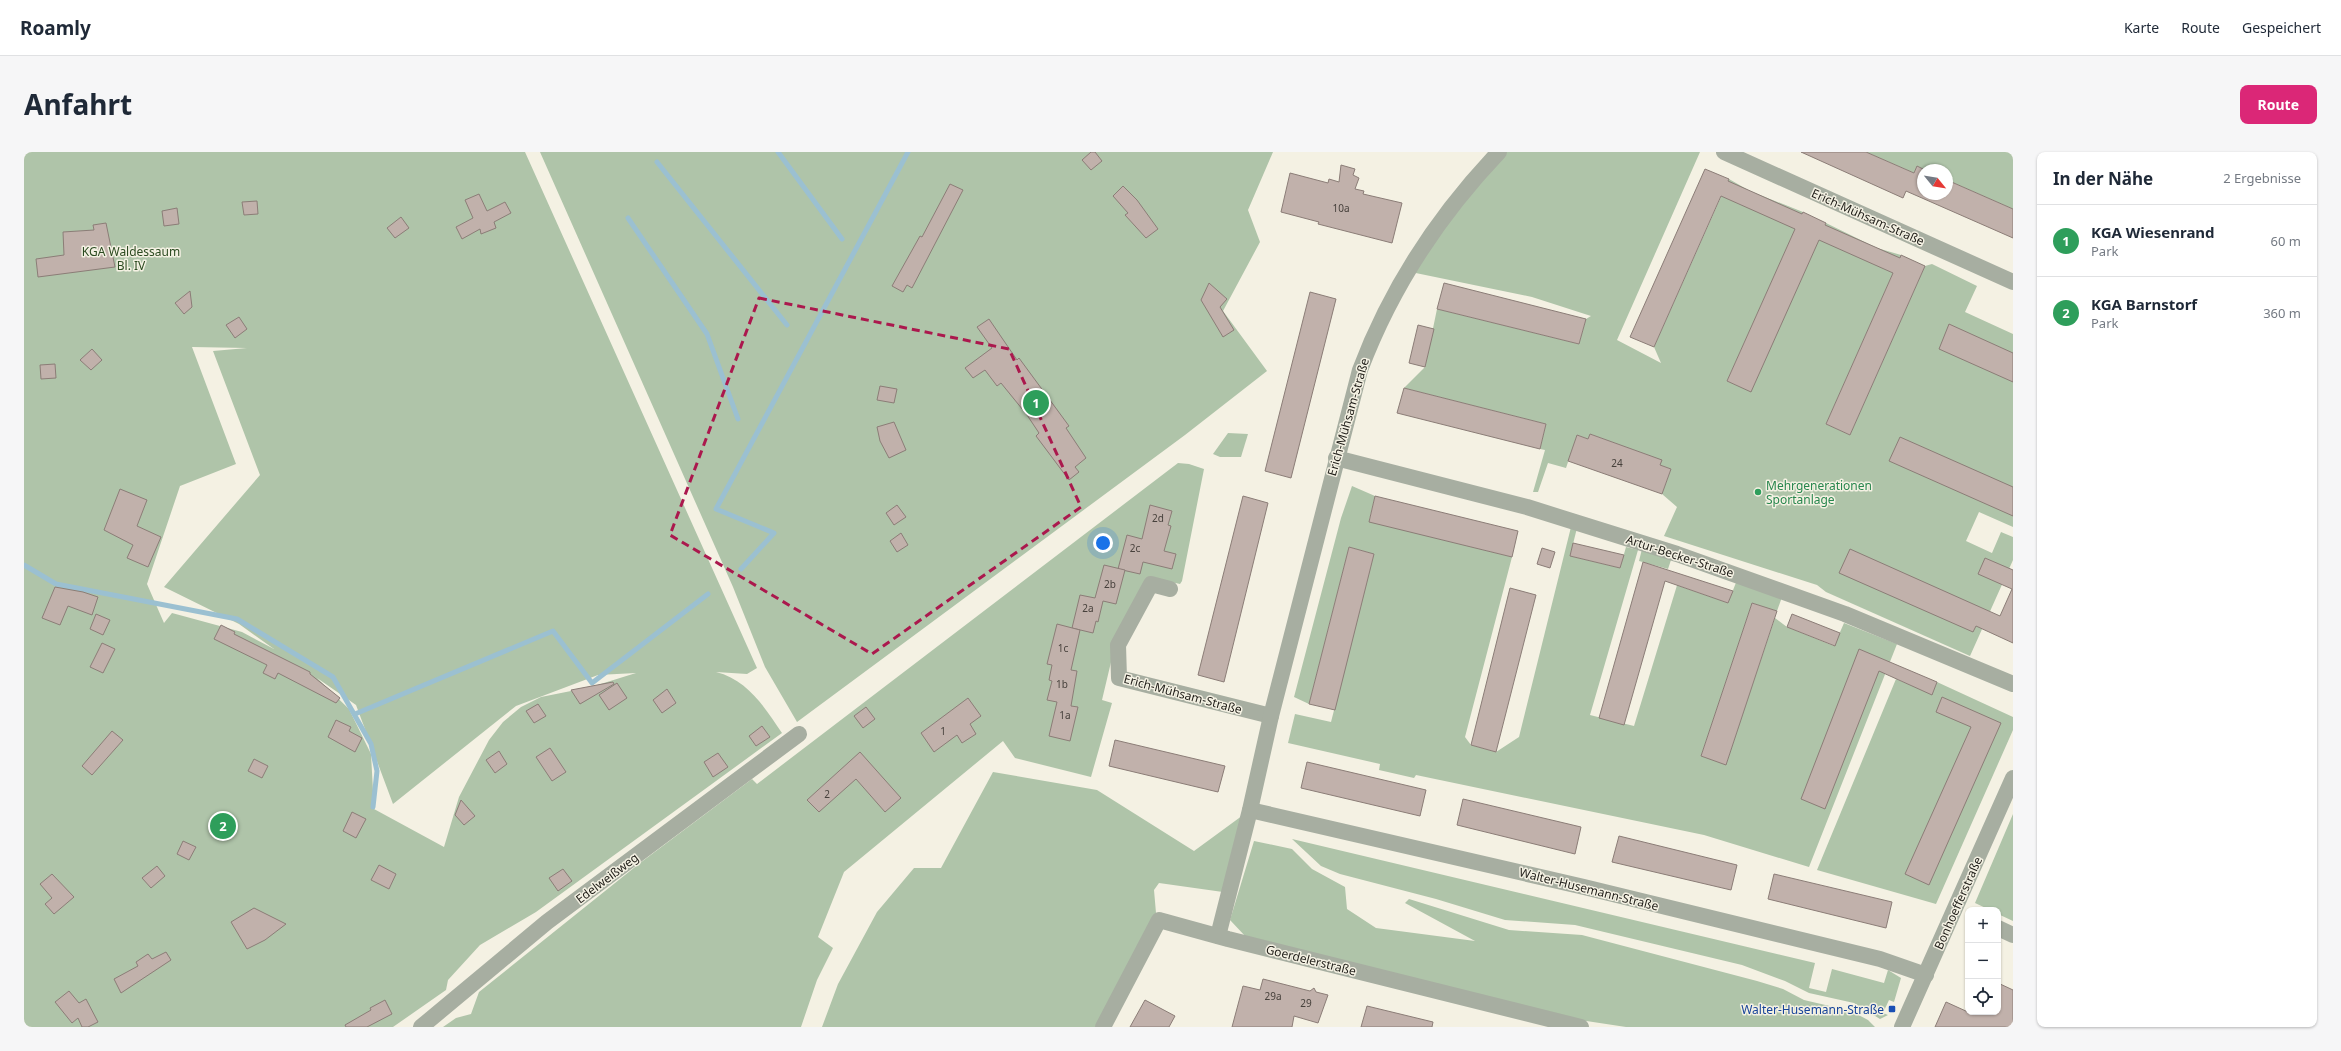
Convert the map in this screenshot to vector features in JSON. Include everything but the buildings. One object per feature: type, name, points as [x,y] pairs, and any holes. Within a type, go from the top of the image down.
[{"type":"street","name":"Erich-Mühsam-Straße","points":[[1218,936],[1250,810],[1270,716],[1360,370],[1387,307],[1428,237],[1499,152]]},
{"type":"street","name":"Erich-Mühsam-Straße","points":[[1724,152],[2013,282]]},
{"type":"street","name":"Artur-Becker-Straße","points":[[1336,458],[1527,507],[1677,554],[1845,614],[2013,684]]},
{"type":"street","name":"Erich-Mühsam-Straße","points":[[1170,589],[1151,584],[1118,645],[1119,678],[1270,716]]},
{"type":"street","name":"Edelweißweg","points":[[421,1027],[548,922],[799,734]]},
{"type":"street","name":"Bonhoefferstraße","points":[[1902,1027],[1926,975],[1962,912],[2013,778]]},
{"type":"street","name":"Walter-Husemann-Straße","points":[[1250,810],[1584,887],[1880,959],[1926,975]]},
{"type":"street","name":"Goerdelerstraße","points":[[1103,1027],[1159,920],[1581,1027]]},
{"type":"street","points":[[2001,929],[2013,935]]},
{"type":"highlighted area","points":[[759,298],[1009,349],[1081,507],[872,654],[670,535]]},
{"type":"green space","name":"KGA Waldessaum Bl. IV","points":[[24,152],[525,152],[757,668],[747,674],[716,672],[737,681],[755,696],[782,733],[536,912],[480,945],[448,980],[446,990],[393,1027],[24,1027]],"holes":[[[192,347],[247,348],[213,351],[260,475],[164,587],[239,624],[274,649],[242,632],[172,613],[164,623],[147,584],[180,486],[236,464]],[[636,673],[591,687],[541,697],[521,707],[503,722],[489,740],[459,797],[444,847],[374,809],[371,754],[349,709],[317,678],[356,705],[393,804],[516,706],[598,675]]]},
{"type":"green space","points":[[540,152],[1273,152],[1248,210],[1260,242],[1223,311],[1267,371],[1185,435],[797,722],[765,667],[733,587]]},
{"type":"green space","points":[[1499,152],[1700,152],[1617,340],[1661,363],[1654,347],[1729,179],[1750,191],[1803,212],[1727,381],[1751,391],[1826,223],[1877,248],[1901,255],[1826,424],[1850,435],[1925,266],[1932,264],[1977,286],[1965,312],[2013,334],[2013,527],[1979,512],[1966,541],[1992,553],[2001,532],[2013,537],[2013,560],[1970,656],[1826,592],[1817,585],[1664,536],[1677,507],[1662,494],[1671,469],[1660,465],[1661,460],[1590,434],[1588,439],[1577,435],[1566,468],[1548,463],[1538,492],[1533,492],[1545,450],[1540,449],[1546,424],[1404,388],[1425,367],[1437,309],[1579,344],[1586,319],[1591,316],[1532,297],[1406,271]]},
{"type":"green space","points":[[1866,152],[2013,152],[2013,209],[1953,183],[1953,164],[1917,164],[1914,173]]},
{"type":"green space","points":[[1228,433],[1248,434],[1241,457],[1220,457],[1213,454]]},
{"type":"green space","points":[[1178,463],[1189,464],[1204,469],[1182,581],[1180,584],[1149,577],[1116,641],[1102,700],[1112,703],[1091,777],[1015,758],[1003,741],[844,872],[818,937],[833,948],[817,980],[801,1027],[443,1027],[456,1018],[471,1014],[479,992],[640,863],[752,779],[757,784]]},
{"type":"green space","points":[[1352,486],[1375,496],[1369,521],[1512,557],[1465,737],[1471,745],[1496,752],[1519,737],[1571,527],[1577,528],[1570,556],[1620,568],[1626,547],[1638,550],[1590,715],[1634,726],[1678,582],[1679,586],[1728,603],[1737,580],[1782,597],[1777,611],[1752,603],[1701,756],[1726,764],[1775,618],[1787,627],[1834,646],[1844,623],[1897,644],[1809,867],[1704,835],[1416,775],[1414,778],[1379,770],[1380,764],[1288,743],[1295,714],[1331,722],[1374,554],[1349,547],[1309,704],[1294,697],[1341,518]]},
{"type":"green space","points":[[1642,549],[1672,557],[1668,569],[1639,561]]},
{"type":"green space","points":[[1896,679],[1932,694],[1937,682],[2013,717],[2013,730],[1936,904],[1817,870]]},
{"type":"green space","points":[[993,772],[1097,790],[1194,851],[1250,810],[1230,893],[1159,883],[1154,890],[1156,913],[1095,1027],[822,1027],[838,984],[877,912],[914,868],[941,868]]},
{"type":"green space","points":[[2013,814],[2013,921],[2001,915],[2001,907],[1984,907],[1975,903]]},
{"type":"green space","points":[[1292,839],[1815,963],[1809,988],[1826,992],[1832,969],[1884,983],[1888,970],[1901,978],[1894,1002],[1889,1000],[1883,1013],[1888,1015],[1880,1019],[1854,1003],[1809,993],[1785,981],[1742,965],[1575,925],[1505,920],[1436,899],[1340,874],[1321,866]]},
{"type":"green space","points":[[1254,841],[1292,849],[1312,869],[1345,887],[1347,909],[1376,928],[1475,941],[1405,903],[1409,899],[1509,930],[1582,935],[1757,981],[1783,989],[1804,1000],[1851,1011],[1868,1020],[1875,1027],[1626,1027],[1560,1017],[1246,937],[1230,920]]},
{"type":"waterway","points":[[778,152],[842,239]]},
{"type":"waterway","points":[[741,569],[774,533],[716,509],[908,152]]},
{"type":"waterway","points":[[657,162],[787,325]]},
{"type":"waterway","points":[[628,218],[707,334],[738,419]]},
{"type":"waterway","points":[[24,565],[56,584],[237,619],[333,677],[371,744],[377,771],[373,807]]},
{"type":"waterway","points":[[355,714],[553,631],[592,683],[708,594]]},
{"type":"place","name":"KGA Wiesenrand","points":[[1036,403]]},
{"type":"place","name":"Mehrgenerationen Sportanlage","points":[[1758,492]]},
{"type":"place","name":"KGA Barnstorf","points":[[223,826]]},
{"type":"place","name":"Walter-Husemann-Straße","points":[[1892,1009]]}]
